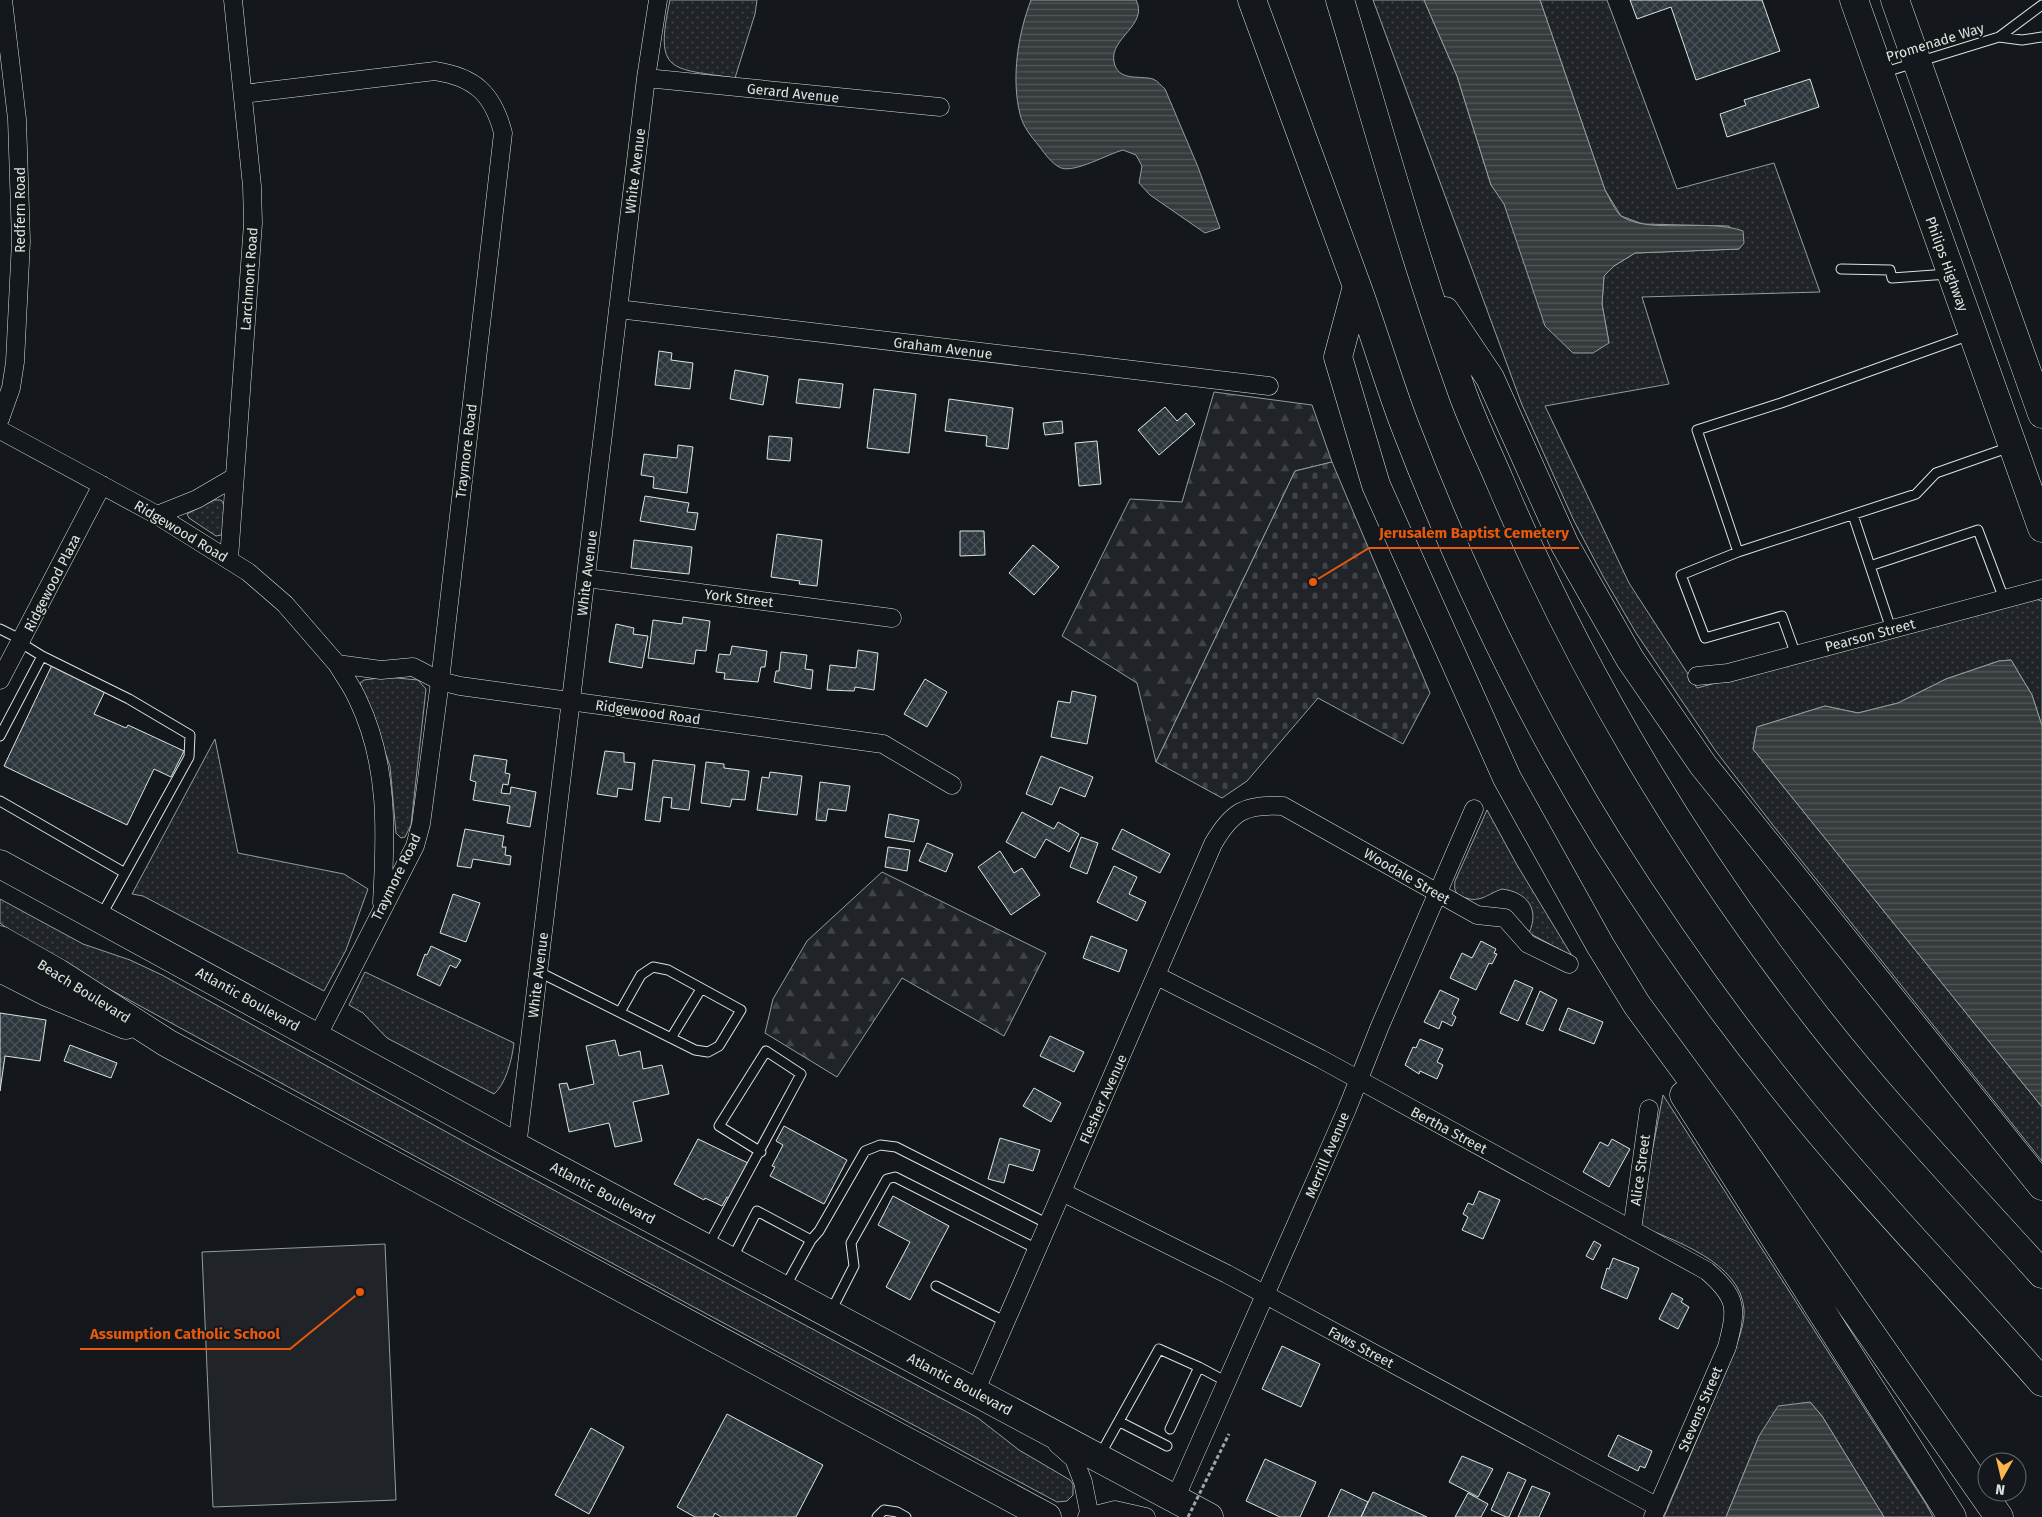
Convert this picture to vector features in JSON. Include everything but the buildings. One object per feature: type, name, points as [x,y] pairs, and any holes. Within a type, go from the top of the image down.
[{"type":"main road","points":[[1252,0],[1357,286],[1403,422],[1442,518],[1534,711],[1607,841],[1668,932],[1780,1085],[1857,1175],[2042,1382]]},
{"type":"main road","points":[[1340,0],[1427,285],[1462,391],[1516,521],[1563,619],[1609,706],[1668,808],[1714,878],[1815,1014],[1854,1063],[2039,1271]]},
{"type":"main road","name":"Philips Highway","points":[[1854,0],[2042,528]]},
{"type":"main road","points":[[1896,0],[2042,414]]},
{"type":"main road","points":[[1427,285],[1490,378],[1566,546],[1630,659],[1665,712],[1703,765],[2042,1186]]},
{"type":"main road","points":[[1357,286],[1338,357],[1376,485],[1508,778],[1600,945],[1637,1005],[1690,1107],[1952,1517]]},
{"type":"main road","name":"Atlantic Boulevard","points":[[0,864],[517,1147],[1098,1458],[1182,1508],[1209,1517]]},
{"type":"main road","points":[[0,882],[44,888]]},
{"type":"main road","name":"Beach Boulevard","points":[[0,940],[58,973],[167,1043]]},
{"type":"main road","points":[[0,968],[47,992],[167,1043],[1047,1517]]},
{"type":"main road","points":[[1637,1005],[1726,1126],[1999,1517]]},
{"type":"street","name":"Redfern Road","points":[[0,419],[11,388],[15,362],[20,241],[18,119],[4,0]]},
{"type":"street","name":"Larchmont Road","points":[[229,559],[253,223],[252,186],[233,0]]},
{"type":"street","name":"White Avenue","points":[[517,1147],[646,78],[658,0]]},
{"type":"street","name":"Traymore Road","points":[[243,94],[435,71],[454,74],[472,82],[489,97],[498,114],[503,133],[440,681],[421,824],[415,846],[317,1036]]},
{"type":"street","name":"Gerard Avenue","points":[[646,78],[940,107]]},
{"type":"street","name":"Graham Avenue","points":[[618,309],[1269,386]]},
{"type":"street","name":"Ridgewood Road","points":[[0,430],[157,515],[229,559],[285,604],[337,664],[358,699],[374,738],[382,780],[386,838],[382,908]]},
{"type":"street","points":[[157,515],[197,499],[234,478]]},
{"type":"street","name":"Ridgewood Plaza","points":[[0,680],[22,642],[102,485]]},
{"type":"street","name":"York Street","points":[[586,578],[892,618]]},
{"type":"street","name":"Pearson Street","points":[[1697,676],[1728,673],[2042,589]]},
{"type":"street","name":"Ridgewood Road","points":[[337,664],[381,670],[412,667],[440,681],[460,686],[883,744],[952,785]]},
{"type":"street","name":"Woodale Street","points":[[1239,812],[1257,805],[1283,806],[1438,895],[1477,915],[1505,918],[1528,944],[1569,964]]},
{"type":"street","name":"Merrill Avenue","points":[[1182,1508],[1227,1382],[1474,809]]},
{"type":"street","name":"Flesher Avenue","points":[[975,1392],[1157,976],[1212,844],[1225,826],[1239,812]]},
{"type":"street","name":"Bertha Street","points":[[1157,976],[1321,1059],[1707,1271],[1724,1285],[1732,1298]]},
{"type":"street","name":"Alice Street","points":[[1632,1230],[1649,1110]]},
{"type":"street","name":"Faws Street","points":[[1062,1192],[1227,1274],[1656,1512]]},
{"type":"street","name":"Stevens Street","points":[[1656,1512],[1727,1346],[1734,1321],[1732,1298]]},
{"type":"street","points":[[1034,1424],[1074,1459],[1083,1482],[1089,1517],[1115,1510],[1146,1517]]},
{"type":"lane","name":"Promenade Way","points":[[1880,74],[1999,37],[2042,5]]},
{"type":"lane","name":"Promenade Way","points":[[1999,37],[2022,40],[2042,37]]},
{"type":"lane","points":[[1841,269],[1890,270],[1892,278],[1951,274]]},
{"type":"lane","points":[[1738,552],[1697,430],[1781,403],[1972,334]]},
{"type":"lane","points":[[1796,655],[1782,616],[1705,638],[1681,575],[1738,552],[1916,494],[1936,473],[2013,446]]},
{"type":"lane","points":[[1852,514],[1891,629]]},
{"type":"lane","points":[[1870,566],[1978,530],[2004,599]]},
{"type":"lane","points":[[0,629],[42,656],[129,699],[190,735],[189,757],[100,919]]},
{"type":"lane","points":[[0,736],[42,656]]},
{"type":"lane","points":[[0,801],[125,873]]},
{"type":"lane","points":[[539,972],[695,1050],[708,1052],[719,1046],[740,1010],[668,970],[653,967],[641,975],[620,1012]]},
{"type":"lane","points":[[671,1038],[701,989]]},
{"type":"lane","points":[[707,1248],[761,1152],[801,1074],[766,1051],[719,1126],[761,1152]]},
{"type":"lane","points":[[784,1290],[865,1151],[880,1145],[896,1147],[1048,1224]]},
{"type":"lane","points":[[829,1314],[854,1266],[850,1242],[887,1179],[895,1177],[1037,1249]]},
{"type":"lane","points":[[731,1261],[757,1211],[812,1240]]},
{"type":"lane","points":[[936,1286],[1006,1322]]},
{"type":"lane","points":[[1098,1458],[1120,1422],[1159,1349],[1227,1382]]},
{"type":"lane","points":[[1170,1429],[1198,1367]]},
{"type":"lane","points":[[1120,1422],[1167,1446]]},
{"type":"lane","points":[[877,1517],[884,1510],[897,1512],[906,1517]]},
{"type":"path","points":[[1182,1508],[1229,1434]]},
{"type":"green space","points":[[670,0],[757,0],[755,14],[735,78],[695,72],[672,63],[666,55],[664,42]]},
{"type":"green space","points":[[1373,0],[1424,0],[1457,76],[1491,185],[1609,343],[1602,304],[1604,276],[1614,266],[1635,253],[1739,249],[1729,226],[1643,224],[1621,216],[1605,190],[1540,0],[1607,0],[1677,189],[1774,163],[1820,292],[1642,297],[1669,384],[1545,406],[1629,583],[1697,688],[2035,599],[2042,601],[2042,726],[2032,695],[2011,660],[1999,661],[1946,679],[1898,703],[1858,713],[1825,706],[1757,727],[1753,749],[2042,1107],[2042,1161],[1715,750],[1636,633],[1604,578],[1574,521],[1522,405]]},
{"type":"green space","points":[[1214,392],[1312,405],[1332,462],[1295,471],[1156,762],[1137,683],[1062,636],[1130,499],[1182,502]]},
{"type":"green space","points":[[1332,462],[1430,693],[1403,744],[1318,698],[1247,781],[1222,798],[1156,762],[1295,471]]},
{"type":"green space","points":[[214,500],[221,500],[225,505],[225,528],[221,535],[216,536],[189,518],[187,514]]},
{"type":"green space","points":[[386,677],[418,680],[426,689],[411,825],[405,837],[401,838],[396,833],[390,766],[360,683],[364,680]]},
{"type":"green space","points":[[215,739],[238,853],[344,874],[368,889],[346,950],[324,991],[143,896],[132,894]]},
{"type":"green space","points":[[1487,810],[1517,865],[1572,956],[1529,933],[1533,916],[1532,909],[1529,903],[1518,894],[1502,889],[1479,899],[1469,899],[1458,895],[1455,881]]},
{"type":"green space","points":[[882,872],[1046,953],[1004,1036],[902,978],[837,1077],[765,1033],[773,999],[807,941]]},
{"type":"green space","points":[[0,899],[83,944],[130,960],[162,975],[470,1145],[978,1418],[1019,1450],[1070,1480],[1073,1484],[1073,1495],[1067,1501],[1057,1502],[541,1225],[34,948],[0,923]]},
{"type":"green space","points":[[365,972],[514,1043],[508,1071],[498,1090],[494,1094],[387,1038],[363,1013],[349,1005]]},
{"type":"green space","points":[[1663,1095],[1933,1517],[1884,1517],[1822,1416],[1810,1402],[1759,1436],[1726,1517],[1664,1517],[1735,1350],[1744,1319],[1744,1309],[1740,1293],[1731,1278],[1718,1266],[1687,1246],[1638,1225]]},
{"type":"green space","points":[[385,1244],[396,1500],[213,1507],[202,1252]]},
{"type":"shaded area","points":[[1031,0],[1136,0],[1139,9],[1137,17],[1114,53],[1116,68],[1124,75],[1153,79],[1165,89],[1198,167],[1220,228],[1205,233],[1150,195],[1139,183],[1142,166],[1136,155],[1123,150],[1083,166],[1067,169],[1058,166],[1046,155],[1025,127],[1021,119],[1017,100],[1017,56],[1026,13]]},
{"type":"shaded area","points":[[1424,0],[1540,0],[1605,190],[1619,214],[1633,222],[1647,225],[1729,227],[1743,231],[1744,243],[1739,249],[1635,253],[1614,266],[1604,276],[1602,304],[1609,343],[1593,353],[1573,353],[1545,326],[1504,204],[1491,185],[1457,76]]},
{"type":"shaded area","points":[[2011,660],[2032,695],[2042,726],[2042,1107],[1753,749],[1757,727],[1825,706],[1858,713],[1898,703],[1946,679],[1999,661]]},
{"type":"shaded area","points":[[1810,1402],[1822,1416],[1884,1517],[1726,1517],[1759,1436],[1778,1406]]},
{"type":"place","name":"Jerusalem Baptist Cemetery","points":[[1313,582]]},
{"type":"place","name":"Assumption Catholic School","points":[[360,1292]]}]
